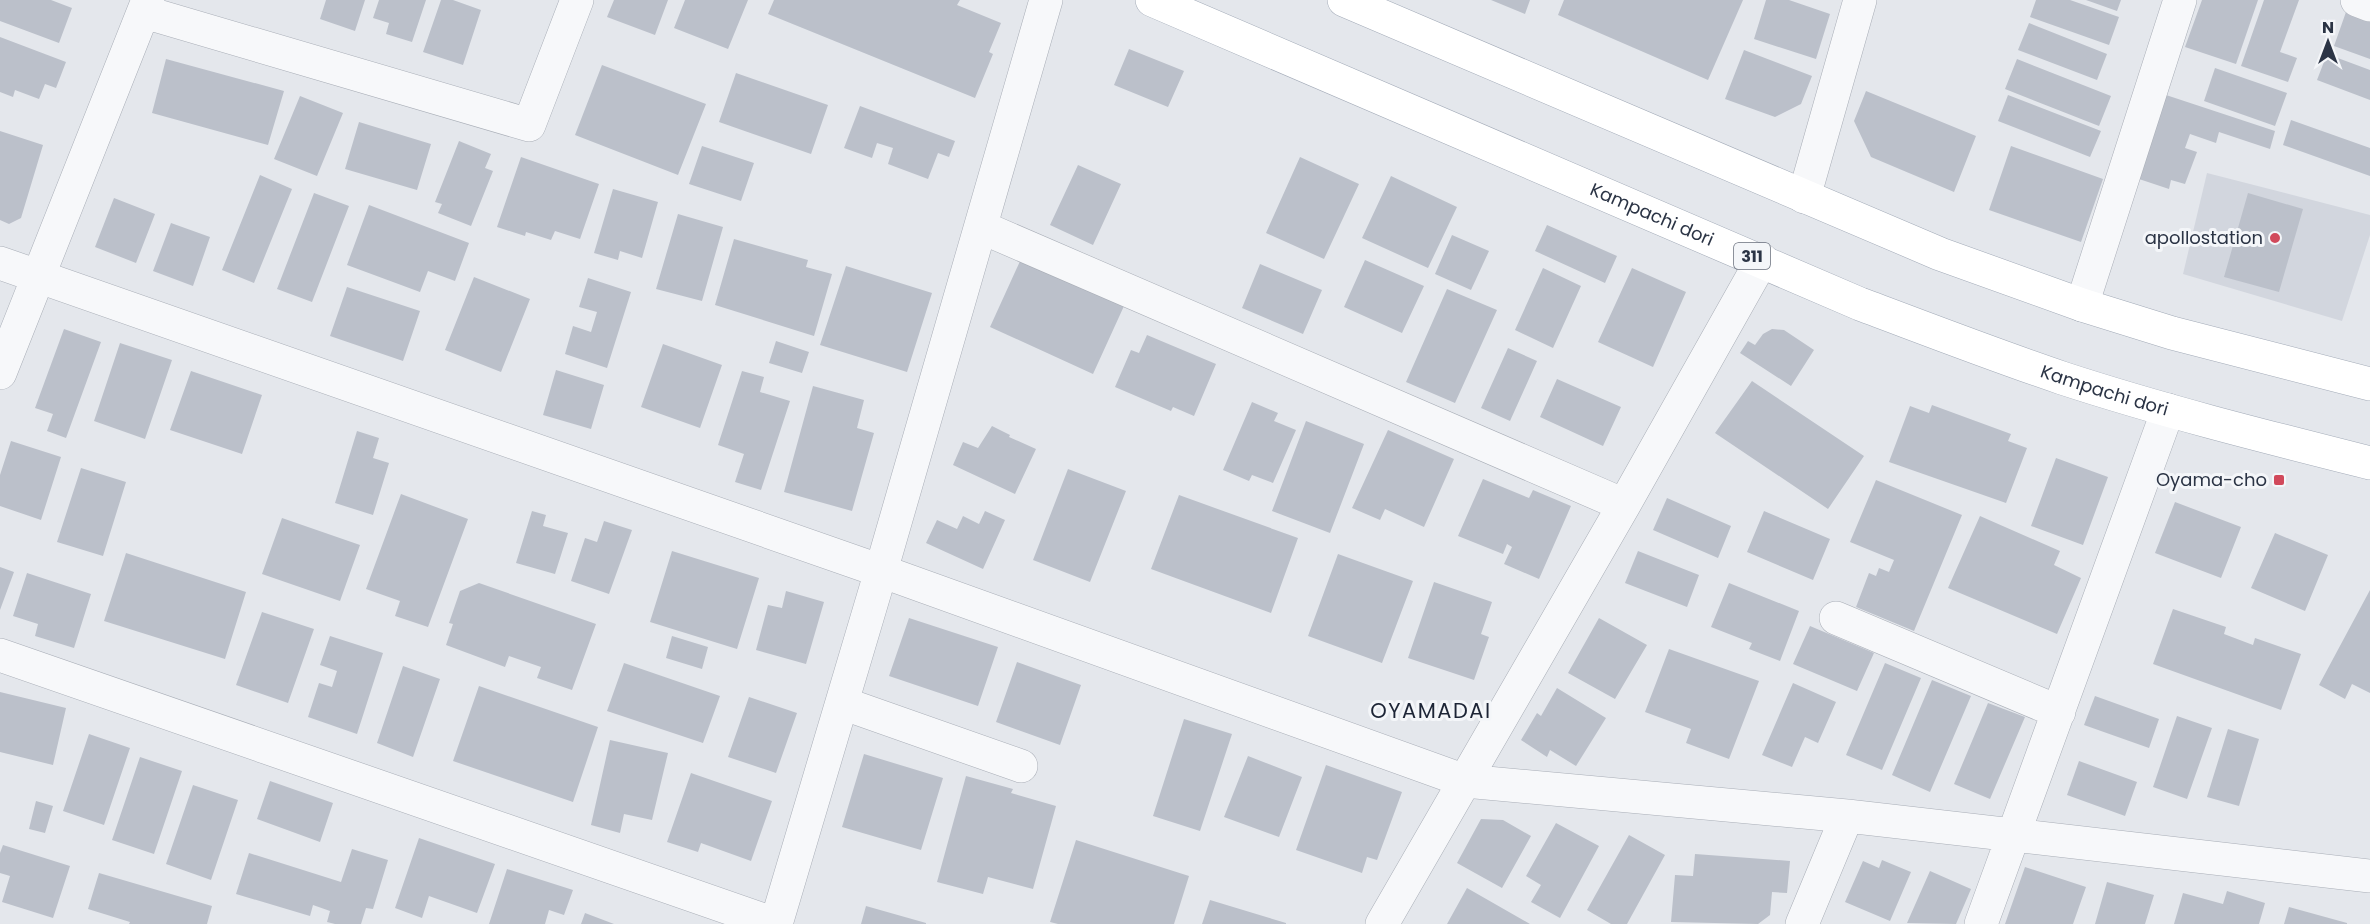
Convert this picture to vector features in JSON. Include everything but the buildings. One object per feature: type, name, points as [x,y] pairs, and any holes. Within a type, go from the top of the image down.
[{"type":"main road","name":"Kampachi dori","points":[[1152,0],[1860,304],[2062,378],[2168,410],[2370,463]]},
{"type":"main road","points":[[1344,0],[1940,254],[2082,305],[2183,336],[2370,384]]},
{"type":"street","points":[[0,373],[146,6],[529,125],[577,0]]},
{"type":"street","points":[[0,655],[776,924],[1046,0]]},
{"type":"street","points":[[1804,197],[1860,0]]},
{"type":"street","points":[[2082,305],[2180,0]]},
{"type":"street","points":[[2357,0],[2370,5]]},
{"type":"street","points":[[981,227],[1624,505]]},
{"type":"street","points":[[1382,924],[1624,505],[1761,260]]},
{"type":"street","points":[[0,263],[881,571],[1465,781],[1847,816],[2370,876]]},
{"type":"street","points":[[1981,924],[2168,410]]},
{"type":"street","points":[[1836,618],[2059,712]]},
{"type":"street","points":[[842,703],[1021,766]]},
{"type":"street","points":[[1802,924],[1847,816]]},
{"type":"shaded area","points":[[2207,173],[2370,215],[2370,235],[2342,321],[2183,274]]},
{"type":"place","name":"apollostation","points":[[2275,238]]},
{"type":"place","name":"Oyama-cho","points":[[2279,480]]},
{"type":"district","name":"OYAMADAI","points":[[1431,711]]}]
